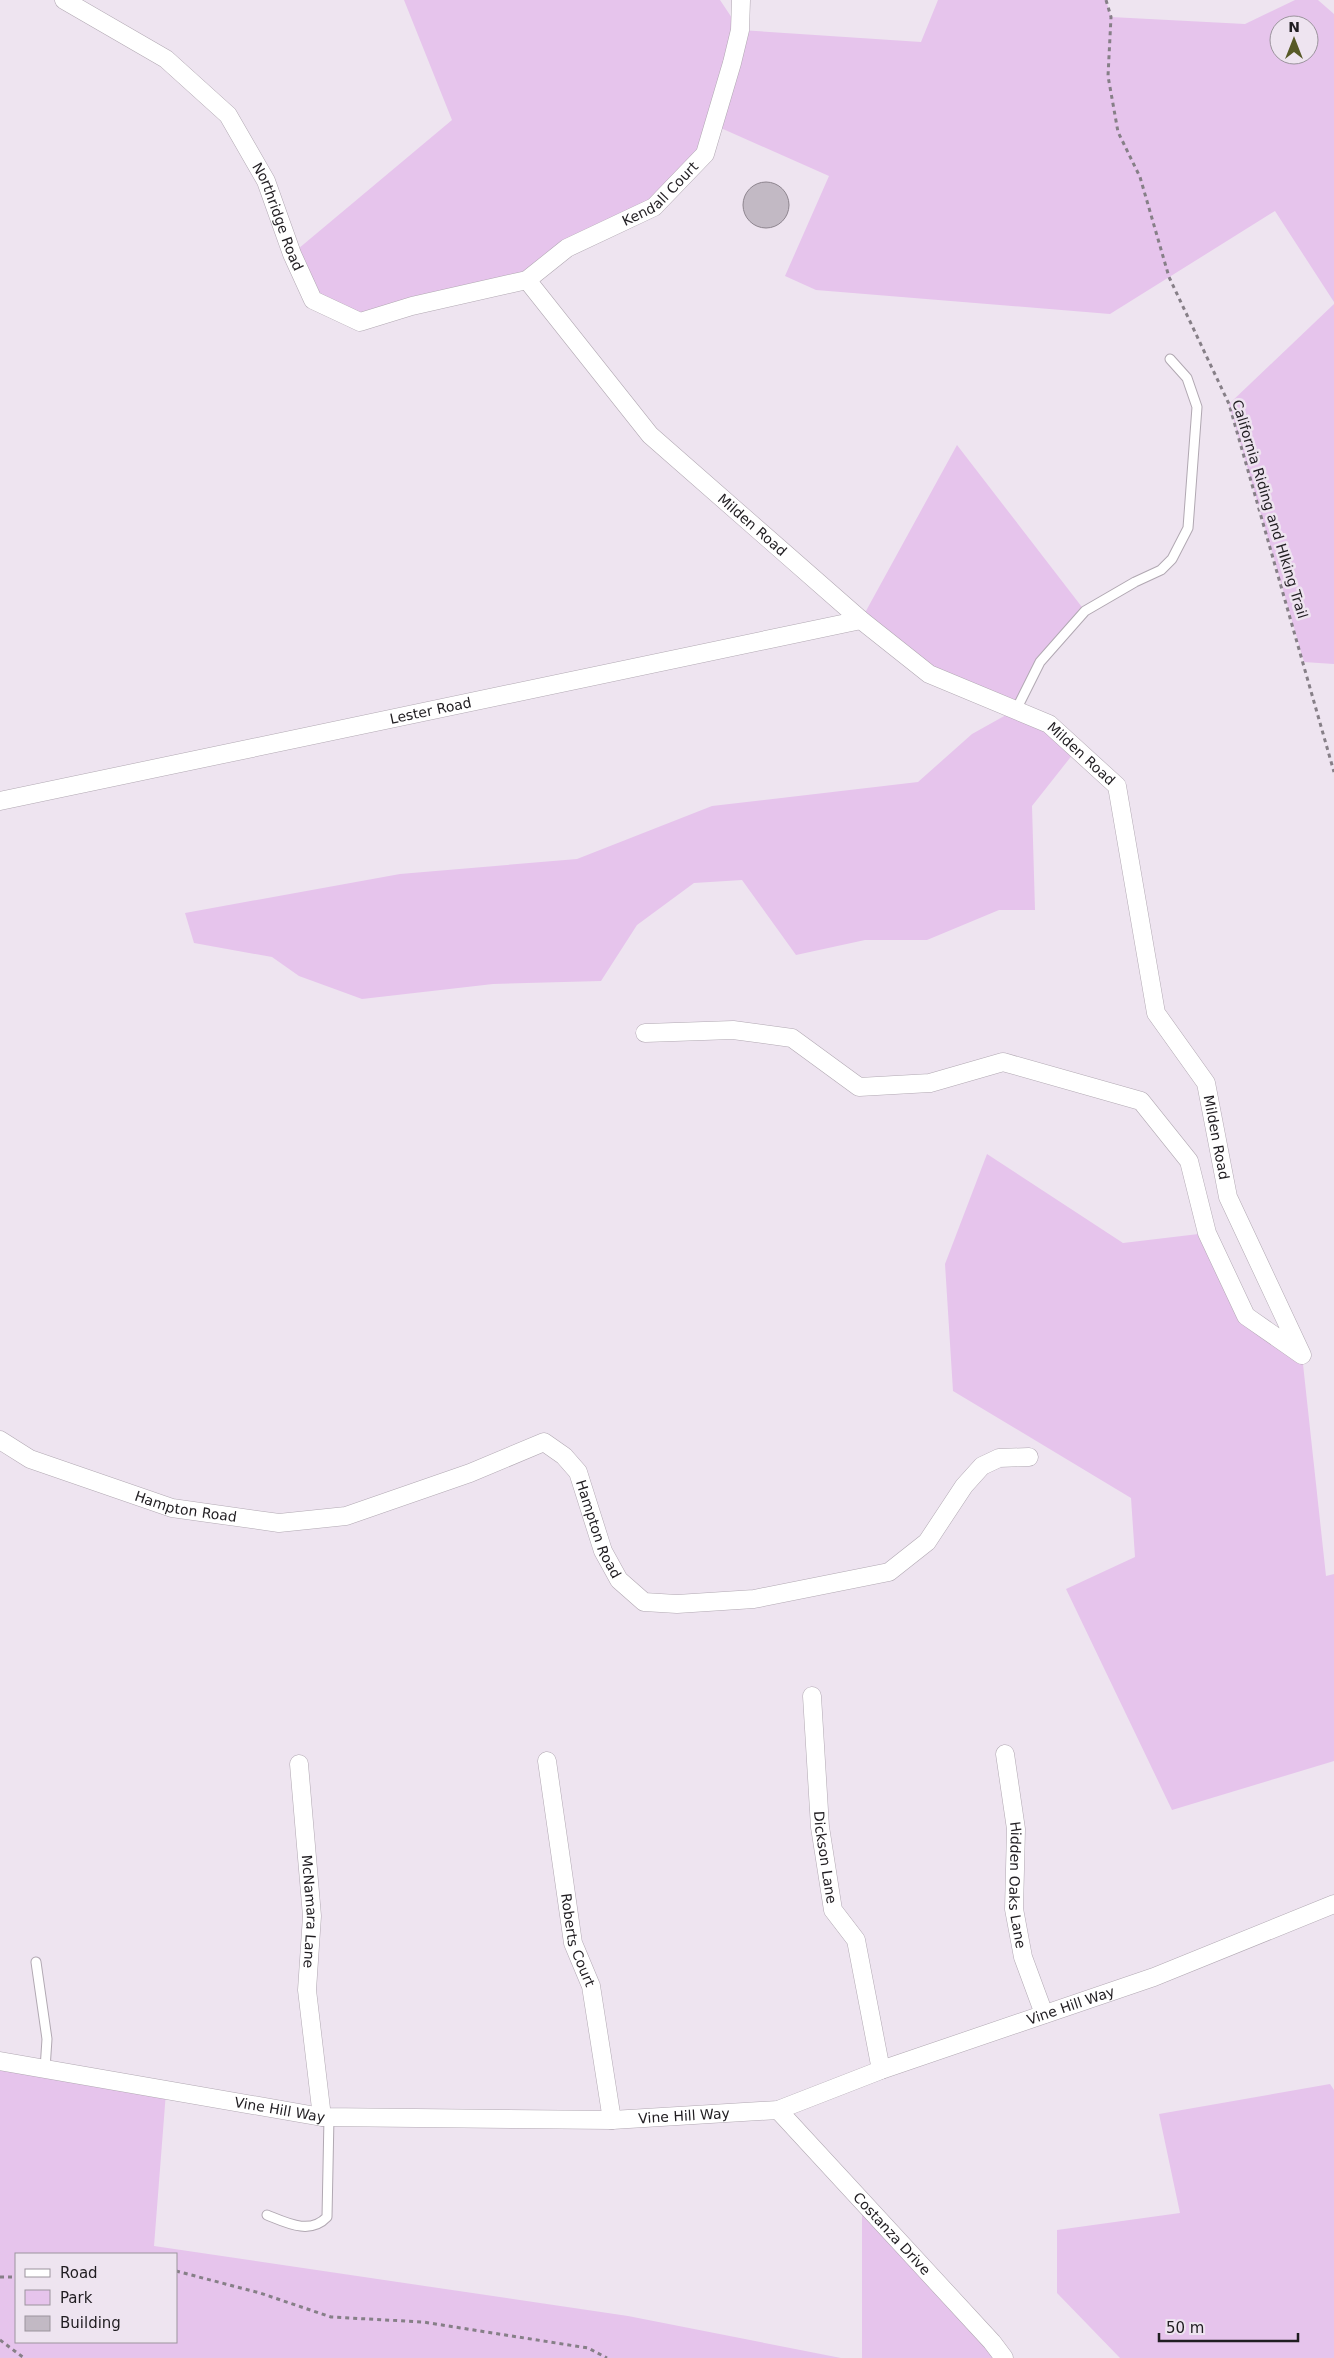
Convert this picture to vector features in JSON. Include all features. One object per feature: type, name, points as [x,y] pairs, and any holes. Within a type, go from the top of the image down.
[{"type":"street","name":"Northridge Road","points":[[64,0],[166,59],[228,114],[266,182],[292,254],[313,300],[360,322],[412,306],[527,280]]},
{"type":"street","name":"Kendall Court","points":[[527,280],[567,248],[654,207],[705,154],[740,30],[741,0]]},
{"type":"street","name":"Milden Road","points":[[527,280],[650,435],[861,620],[929,674],[1049,724],[1117,786],[1156,1013],[1206,1083],[1228,1197],[1302,1355],[1246,1316],[1208,1233],[1189,1161],[1141,1101],[1003,1062],[930,1083],[859,1087],[792,1038],[733,1030],[644,1033]]},
{"type":"street","name":"Lester Road","points":[[0,801],[861,620]]},
{"type":"street","name":"Hampton Road","points":[[0,1440],[30,1458],[172,1508],[278,1523],[346,1516],[470,1473],[544,1442],[564,1456],[578,1472],[603,1551],[619,1580],[644,1602],[677,1604],[754,1599],[889,1572],[928,1542],[964,1486],[982,1466],[999,1458],[1029,1457]]},
{"type":"street","name":"Dickson Lane","points":[[812,1696],[820,1827],[834,1910],[856,1940],[881,2070]]},
{"type":"street","name":"Hidden Oaks Lane","points":[[1005,1754],[1016,1829],[1014,1909],[1023,1956],[1044,2014]]},
{"type":"street","name":"Roberts Court","points":[[547,1761],[573,1943],[591,1986],[612,2120]]},
{"type":"street","name":"McNamara Lane","points":[[299,1764],[312,1916],[307,1990],[325,2117]]},
{"type":"street","name":"Vine Hill Way","points":[[0,2061],[325,2117],[612,2120],[778,2110],[881,2070],[1154,1976],[1334,1904]]},
{"type":"street","name":"Costanza Drive","points":[[778,2110],[992,2342],[1004,2358]]},
{"type":"lane","points":[[1016,710],[1040,662],[1085,611],[1135,582],[1161,570],[1172,560],[1188,528],[1197,407],[1187,378],[1170,359]]},
{"type":"lane","points":[[36,1962],[47,2039],[45,2070]]},
{"type":"lane","points":[[267,2215],[299,2227],[320,2225],[327,2217],[325,2117]]},
{"type":"path","name":"California Riding and HIking Trail","points":[[1106,0],[1111,17],[1108,76],[1118,132],[1140,177],[1169,277],[1229,404],[1334,772]]},
{"type":"path","points":[[178,2272],[260,2293],[330,2317],[423,2322],[588,2348],[607,2358]]},
{"type":"path","points":[[0,2277],[15,2277]]},
{"type":"path","points":[[0,2340],[24,2358]]},
{"type":"green space","points":[[404,0],[720,0],[740,30],[921,42],[938,0],[1106,0],[1111,17],[1245,24],[1295,0],[1318,0],[1334,14],[1334,302],[1275,211],[1110,314],[816,290],[785,276],[829,176],[714,125],[705,154],[654,207],[527,280],[360,322],[313,300],[292,254],[452,120]]},
{"type":"green space","points":[[1334,304],[1334,664],[1304,662],[1229,404]]},
{"type":"green space","points":[[957,445],[1085,611],[1040,662],[1016,710],[1077,749],[1032,806],[1035,910],[999,910],[927,940],[865,940],[796,955],[742,880],[694,883],[637,925],[601,981],[493,984],[362,999],[299,976],[272,957],[194,943],[185,913],[400,874],[577,859],[712,806],[918,782],[972,734],[1015,710],[929,674],[861,620]]},
{"type":"green space","points":[[987,1154],[1123,1243],[1207,1233],[1246,1316],[1302,1355],[1326,1576],[1334,1574],[1334,1761],[1172,1810],[1066,1589],[1135,1557],[1131,1498],[953,1391],[945,1264]]},
{"type":"green space","points":[[0,2061],[166,2092],[154,2246],[628,2316],[841,2358],[0,2358]]},
{"type":"green space","points":[[1330,2084],[1334,2090],[1334,2358],[1120,2358],[1057,2293],[1057,2230],[1180,2213],[1159,2114]]},
{"type":"green space","points":[[862,2201],[1004,2358],[862,2358]]},
{"type":"building","points":[[766,182],[779,186],[785,192],[789,205],[785,218],[779,224],[766,228],[753,224],[747,218],[743,205],[747,192],[753,186]]}]
